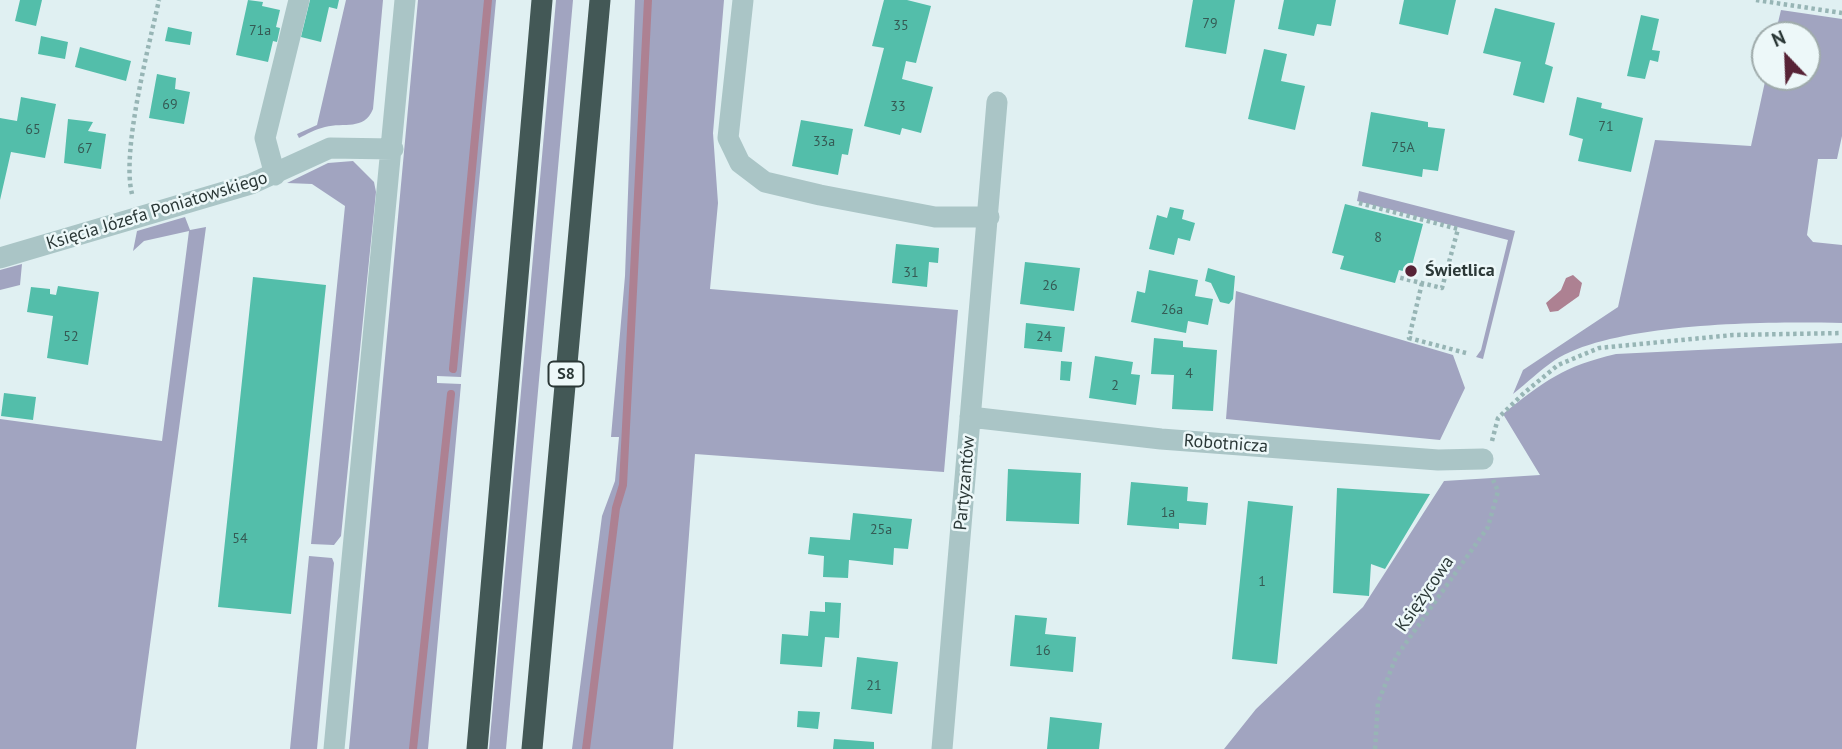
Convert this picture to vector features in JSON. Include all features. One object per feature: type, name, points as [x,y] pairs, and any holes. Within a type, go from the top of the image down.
[{"type":"highway","points":[[477,749],[542,0]]},
{"type":"highway","name":"S8","points":[[533,749],[600,0]]},
{"type":"street","points":[[275,175],[265,138],[299,0]]},
{"type":"street","points":[[334,749],[393,149],[405,0]]},
{"type":"street","points":[[743,0],[728,138],[740,163],[765,182],[820,195],[935,217],[989,217]]},
{"type":"street","name":"Partyzantów","points":[[942,749],[997,102]]},
{"type":"street","name":"Księcia Józefa Poniatowskiego","points":[[0,258],[138,219],[275,175],[330,149],[393,149]]},
{"type":"street","name":"Robotnicza","points":[[970,417],[1161,439],[1438,460],[1483,459]]},
{"type":"path","points":[[138,219],[129,170],[141,78],[159,0]]},
{"type":"path","points":[[1756,0],[1842,13]]},
{"type":"path","points":[[1359,203],[1458,229],[1442,288],[1397,277]]},
{"type":"path","points":[[1422,283],[1409,338],[1466,353]]},
{"type":"path","points":[[1483,459],[1499,418],[1524,393],[1558,365],[1600,348],[1733,335],[1842,333]]},
{"type":"path","name":"Księżycowa","points":[[1375,749],[1378,703],[1396,657],[1488,527],[1498,491],[1483,459]]},
{"type":"shaded area","points":[[346,0],[383,0],[373,109],[369,116],[359,123],[325,127],[299,138],[297,134],[317,125]]},
{"type":"shaded area","points":[[418,0],[496,0],[461,377],[437,376],[437,383],[461,384],[428,749],[349,749]]},
{"type":"shaded area","points":[[556,0],[573,0],[506,749],[489,749]]},
{"type":"shaded area","points":[[635,0],[724,0],[713,133],[718,203],[710,289],[958,310],[944,472],[695,454],[673,749],[572,749],[602,516],[615,481],[619,437],[611,437],[625,276]]},
{"type":"shaded area","points":[[1781,10],[1842,19],[1842,136],[1837,159],[1818,159],[1807,235],[1813,242],[1842,245],[1842,323],[1694,326],[1615,338],[1581,347],[1555,360],[1513,394],[1523,370],[1618,307],[1655,140],[1751,146],[1763,91],[1821,91],[1821,21],[1778,21]]},
{"type":"shaded area","points":[[353,161],[374,182],[376,192],[341,536],[334,545],[311,544],[345,206],[312,184],[287,183],[328,163]]},
{"type":"shaded area","points":[[1359,191],[1515,231],[1483,359],[1476,357],[1481,350],[1508,240],[1357,201]]},
{"type":"shaded area","points":[[185,217],[190,230],[206,227],[136,749],[0,749],[0,419],[162,441],[189,231],[144,241],[133,251],[137,231]]},
{"type":"shaded area","points":[[22,264],[20,285],[0,290],[0,270]]},
{"type":"shaded area","points":[[1573,275],[1582,283],[1579,296],[1558,311],[1550,312],[1546,303],[1561,290],[1566,278]]},
{"type":"shaded area","points":[[1236,291],[1453,355],[1465,388],[1440,440],[1226,419]]},
{"type":"shaded area","points":[[1842,343],[1842,749],[1224,749],[1256,709],[1363,607],[1444,481],[1540,475],[1503,414],[1555,376],[1582,364],[1616,354]]},
{"type":"shaded area","points":[[309,556],[332,558],[334,563],[317,749],[290,749]]},
{"type":"building","points":[[20,0],[42,0],[36,26],[15,21]]},
{"type":"building","points":[[248,0],[263,2],[262,6],[280,10],[276,27],[280,28],[277,42],[273,41],[268,62],[236,55]]},
{"type":"building","points":[[310,0],[339,0],[337,9],[329,7],[321,42],[301,37]]},
{"type":"building","points":[[884,0],[907,0],[931,6],[916,63],[906,61],[902,79],[933,87],[921,133],[902,128],[900,135],[864,126],[884,48],[872,46]]},
{"type":"building","points":[[1193,0],[1235,0],[1226,54],[1185,47]]},
{"type":"building","points":[[1284,0],[1336,0],[1331,26],[1317,24],[1314,36],[1278,29]]},
{"type":"building","points":[[1404,0],[1456,0],[1448,35],[1399,24]]},
{"type":"building","points":[[1495,8],[1555,23],[1545,64],[1553,67],[1544,103],[1513,95],[1521,62],[1483,53]]},
{"type":"building","points":[[1641,15],[1659,19],[1652,50],[1660,51],[1658,62],[1650,60],[1645,79],[1627,76]]},
{"type":"building","points":[[168,27],[192,32],[190,45],[165,41]]},
{"type":"building","points":[[41,36],[68,42],[65,59],[38,54]]},
{"type":"building","points":[[80,47],[131,61],[126,81],[75,67]]},
{"type":"building","points":[[1264,49],[1287,54],[1281,81],[1305,86],[1295,130],[1248,119]]},
{"type":"building","points":[[157,74],[176,78],[175,89],[190,92],[184,124],[149,118]]},
{"type":"building","points":[[21,97],[56,104],[45,158],[11,152],[0,200],[0,118],[17,121]]},
{"type":"building","points":[[1577,97],[1602,103],[1601,108],[1643,118],[1631,172],[1578,161],[1583,139],[1569,135]]},
{"type":"building","points":[[1371,112],[1428,122],[1428,127],[1445,129],[1438,171],[1423,169],[1422,177],[1362,166]]},
{"type":"building","points":[[68,119],[93,122],[88,131],[106,134],[101,169],[64,163]]},
{"type":"building","points":[[801,120],[853,129],[848,155],[842,154],[838,175],[792,166]]},
{"type":"building","points":[[1345,204],[1423,224],[1410,273],[1399,270],[1395,283],[1340,269],[1344,256],[1332,253]]},
{"type":"building","points":[[1170,207],[1184,210],[1182,219],[1195,223],[1190,241],[1178,238],[1174,255],[1149,249],[1157,215],[1167,218]]},
{"type":"building","points":[[896,244],[939,248],[938,263],[929,262],[927,287],[892,283]]},
{"type":"building","points":[[1025,262],[1080,268],[1074,311],[1020,304]]},
{"type":"building","points":[[1208,268],[1235,276],[1233,299],[1229,304],[1220,302],[1211,283],[1205,281]]},
{"type":"building","points":[[1149,270],[1198,280],[1195,296],[1213,299],[1208,325],[1188,321],[1186,333],[1131,322],[1137,291],[1145,293]]},
{"type":"building","points":[[253,277],[326,285],[291,614],[218,607]]},
{"type":"building","points":[[58,286],[99,292],[88,365],[47,358],[53,316],[27,312],[31,287],[50,289],[50,294],[56,295]]},
{"type":"building","points":[[1026,323],[1065,327],[1062,352],[1024,348]]},
{"type":"building","points":[[1154,338],[1183,341],[1183,347],[1217,350],[1213,411],[1172,409],[1174,375],[1151,374]]},
{"type":"building","points":[[1095,356],[1133,362],[1131,374],[1140,375],[1136,405],[1089,398]]},
{"type":"building","points":[[1061,361],[1072,362],[1070,381],[1060,380]]},
{"type":"building","points":[[4,393],[36,397],[33,420],[1,416]]},
{"type":"building","points":[[1008,469],[1081,473],[1079,524],[1006,521]]},
{"type":"building","points":[[1131,482],[1188,487],[1187,501],[1208,503],[1206,525],[1179,523],[1179,529],[1127,525]]},
{"type":"building","points":[[1337,488],[1430,494],[1385,569],[1371,564],[1369,596],[1333,593]]},
{"type":"building","points":[[1248,501],[1293,506],[1277,664],[1232,659]]},
{"type":"building","points":[[853,513],[912,519],[908,549],[894,548],[893,565],[849,560],[848,578],[823,577],[824,556],[808,554],[810,537],[850,540]]},
{"type":"building","points":[[825,602],[841,603],[839,638],[825,637],[822,667],[780,664],[782,634],[808,636],[810,611],[825,612]]},
{"type":"building","points":[[1015,615],[1047,618],[1045,634],[1076,637],[1073,672],[1010,666]]},
{"type":"building","points":[[857,657],[898,662],[892,714],[851,709]]},
{"type":"building","points":[[798,711],[820,712],[818,729],[797,727]]},
{"type":"building","points":[[1050,717],[1102,723],[1099,749],[1047,749]]},
{"type":"building","points":[[834,739],[874,742],[874,749],[833,749]]},
{"type":"waterway","points":[[453,369],[488,0]]},
{"type":"waterway","points":[[586,749],[616,508],[623,485],[648,0]]},
{"type":"waterway","points":[[413,749],[451,394]]},
{"type":"place","name":"Świetlica","points":[[1411,271]]}]
